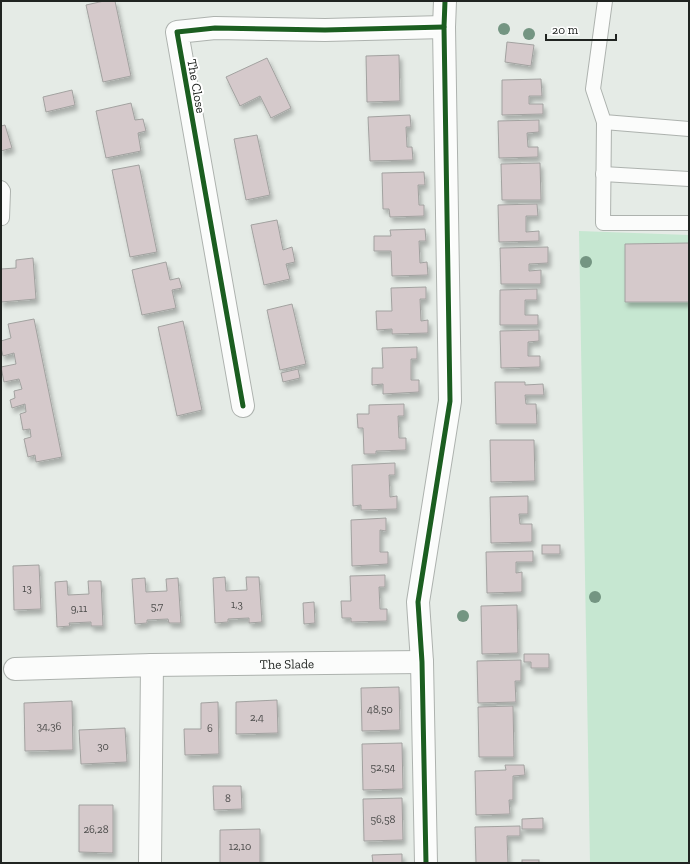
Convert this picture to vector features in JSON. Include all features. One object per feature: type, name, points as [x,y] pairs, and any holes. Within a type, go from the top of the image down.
[{"type":"street","points":[[426,863],[422,662],[418,602],[450,401],[444,27],[445,1]]},
{"type":"street","name":"The Close","points":[[243,406],[177,32],[215,28],[325,30],[444,27]]},
{"type":"street","name":"The Slade","points":[[15,668],[422,662]]},
{"type":"street","points":[[150,863],[152,665]]},
{"type":"lane","points":[[605,1],[593,89],[604,122],[603,223],[689,223]]},
{"type":"lane","points":[[604,122],[689,129]]},
{"type":"lane","points":[[603,174],[689,179]]},
{"type":"lane","points":[[1,188],[2,218]]},
{"type":"green space","points":[[579,231],[689,235],[689,863],[590,863]]},
{"type":"building","points":[[104,1],[115,1],[131,76],[103,82],[86,5]]},
{"type":"building","points":[[507,42],[534,45],[531,66],[505,62]]},
{"type":"building","points":[[399,55],[400,101],[367,102],[366,56]]},
{"type":"building","points":[[267,58],[291,108],[271,118],[260,96],[240,106],[226,77]]},
{"type":"building","points":[[541,79],[542,96],[529,96],[529,104],[543,104],[543,114],[502,115],[502,80]]},
{"type":"building","points":[[72,90],[75,105],[46,112],[43,97]]},
{"type":"building","points":[[131,103],[135,120],[143,119],[146,131],[138,133],[141,151],[106,158],[96,111]]},
{"type":"building","points":[[410,115],[411,127],[406,127],[407,147],[412,147],[413,160],[370,161],[368,117]]},
{"type":"building","points":[[539,120],[539,132],[527,133],[528,147],[538,147],[538,157],[499,158],[498,121]]},
{"type":"building","points":[[5,125],[12,148],[1,151],[1,126]]},
{"type":"building","points":[[257,135],[270,195],[246,200],[234,139]]},
{"type":"building","points":[[540,163],[541,200],[502,200],[501,164]]},
{"type":"building","points":[[139,165],[157,252],[130,257],[112,170]]},
{"type":"building","points":[[424,172],[425,185],[418,185],[419,205],[424,205],[424,216],[390,217],[389,209],[383,209],[382,173]]},
{"type":"building","points":[[537,204],[538,216],[526,216],[526,232],[539,231],[539,241],[499,242],[498,205]]},
{"type":"building","points":[[277,220],[283,250],[292,247],[295,262],[286,264],[290,279],[264,285],[251,225]]},
{"type":"building","points":[[425,229],[426,241],[419,241],[420,263],[427,262],[428,275],[392,276],[391,251],[374,251],[374,236],[391,236],[390,230]]},
{"type":"building","points":[[689,243],[689,302],[625,302],[625,244]]},
{"type":"building","points":[[548,247],[548,263],[529,264],[529,271],[541,270],[541,284],[501,284],[500,248]]},
{"type":"building","points":[[33,258],[36,299],[1,302],[1,269],[16,268],[16,260]]},
{"type":"building","points":[[166,262],[170,280],[179,278],[182,288],[172,290],[176,308],[142,315],[132,270]]},
{"type":"building","points":[[426,287],[426,299],[420,299],[421,321],[428,320],[428,333],[392,334],[392,329],[377,330],[376,311],[392,311],[391,288]]},
{"type":"building","points":[[537,289],[537,300],[525,300],[525,315],[538,315],[538,325],[500,325],[500,290]]},
{"type":"building","points":[[292,304],[306,364],[280,370],[267,310]]},
{"type":"building","points":[[34,319],[62,457],[36,462],[35,455],[28,457],[24,439],[31,437],[30,429],[23,430],[20,414],[26,412],[25,404],[12,408],[10,400],[15,398],[14,391],[22,389],[19,379],[4,382],[1,367],[16,364],[14,353],[3,356],[1,348],[1,341],[11,338],[8,324]]},
{"type":"building","points":[[183,321],[202,410],[177,416],[158,327]]},
{"type":"building","points":[[539,330],[539,341],[528,342],[528,356],[540,356],[540,367],[501,368],[500,331]]},
{"type":"building","points":[[417,347],[417,359],[411,359],[411,380],[419,380],[419,392],[383,394],[383,384],[372,385],[372,368],[383,368],[382,348]]},
{"type":"building","points":[[298,369],[300,378],[283,382],[281,373]]},
{"type":"building","points":[[495,382],[525,382],[525,385],[543,384],[544,395],[525,395],[526,404],[536,404],[537,424],[496,424]]},
{"type":"building","points":[[404,404],[404,416],[398,416],[399,438],[406,438],[406,450],[376,451],[376,454],[364,454],[363,428],[358,428],[357,414],[369,414],[369,405]]},
{"type":"building","points":[[490,440],[534,440],[535,481],[491,482]]},
{"type":"building","points":[[395,463],[395,475],[389,475],[390,497],[397,496],[397,509],[361,510],[361,505],[353,506],[352,465]]},
{"type":"building","points":[[528,496],[528,514],[519,514],[520,524],[532,524],[532,542],[491,543],[490,497]]},
{"type":"building","points":[[386,518],[386,531],[380,530],[380,552],[388,552],[388,564],[352,566],[351,520]]},
{"type":"building","points":[[542,545],[560,545],[560,554],[542,554]]},
{"type":"building","points":[[533,551],[533,562],[516,562],[516,573],[522,572],[522,592],[487,593],[486,552]]},
{"type":"building","points":[[39,565],[41,609],[14,610],[13,566]]},
{"type":"building","points":[[385,575],[385,587],[379,587],[380,609],[387,609],[387,621],[351,622],[351,618],[342,618],[341,601],[351,601],[350,576]]},
{"type":"building","points":[[225,577],[226,591],[247,590],[246,577],[259,577],[262,622],[249,623],[249,618],[228,619],[228,622],[215,623],[213,578]]},
{"type":"building","points":[[145,578],[146,592],[167,591],[166,579],[178,578],[181,623],[169,623],[168,619],[147,620],[147,623],[135,624],[132,579]]},
{"type":"building","points":[[67,581],[68,595],[89,594],[88,581],[101,581],[103,626],[91,626],[91,622],[69,623],[70,626],[57,627],[55,582]]},
{"type":"building","points":[[314,602],[315,623],[304,624],[303,603]]},
{"type":"building","points":[[517,605],[518,653],[482,654],[481,606]]},
{"type":"building","points":[[524,654],[549,654],[549,668],[531,668],[531,662],[524,662]]},
{"type":"building","points":[[521,660],[521,681],[515,681],[516,702],[478,703],[477,661]]},
{"type":"building","points":[[399,687],[400,730],[362,731],[361,688]]},
{"type":"building","points":[[277,700],[278,733],[236,734],[236,702]]},
{"type":"building","points":[[72,701],[73,750],[25,751],[24,703]]},
{"type":"building","points":[[218,702],[219,754],[185,755],[184,729],[201,729],[201,703]]},
{"type":"building","points":[[513,706],[514,757],[479,757],[478,707]]},
{"type":"building","points":[[125,728],[127,762],[81,764],[79,730]]},
{"type":"building","points":[[402,743],[403,789],[363,790],[362,744]]},
{"type":"building","points":[[505,765],[524,765],[525,775],[513,776],[513,800],[509,800],[510,814],[476,815],[475,771],[506,770]]},
{"type":"building","points":[[213,786],[241,786],[242,809],[214,810]]},
{"type":"building","points":[[402,798],[403,840],[364,841],[363,799]]},
{"type":"building","points":[[79,805],[113,805],[113,853],[79,852]]},
{"type":"building","points":[[543,818],[543,829],[522,829],[522,819]]},
{"type":"building","points":[[520,826],[520,836],[507,836],[508,863],[476,863],[475,827]]},
{"type":"building","points":[[260,829],[260,863],[220,863],[220,830]]},
{"type":"building","points":[[402,854],[402,863],[373,863],[372,855]]},
{"type":"building","points":[[522,860],[539,860],[539,863],[522,863]]},
{"type":"cycle path","points":[[426,863],[422,662],[418,602],[450,401],[444,27],[445,1]]},
{"type":"cycle path","points":[[243,406],[177,32],[215,28],[325,30],[444,27]]}]
